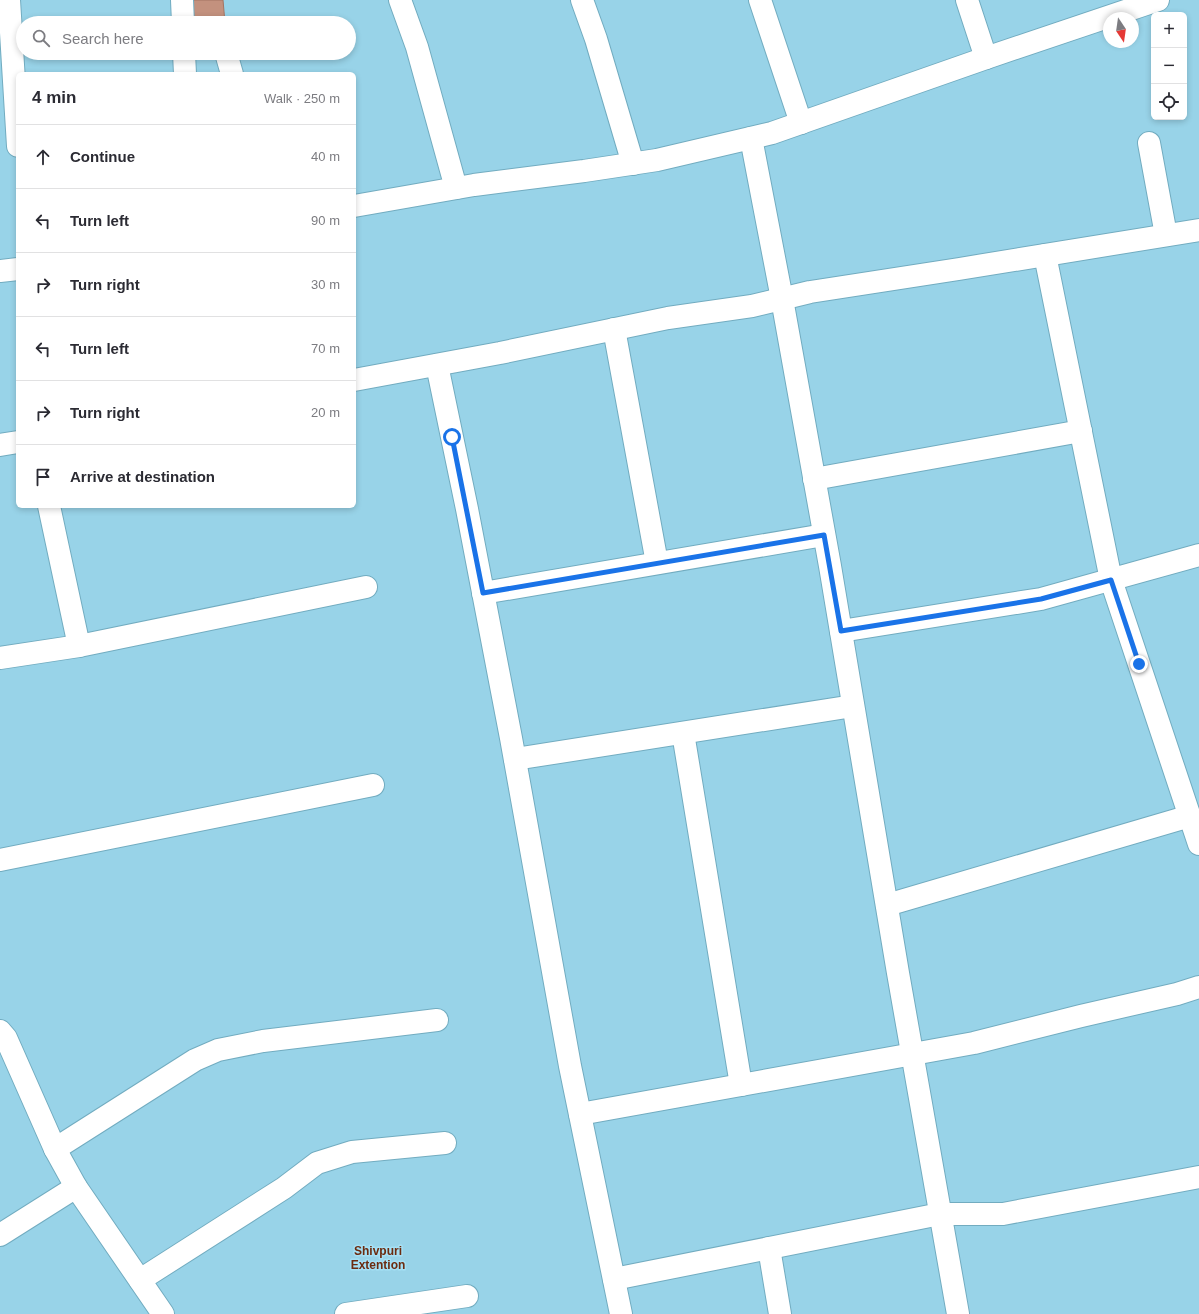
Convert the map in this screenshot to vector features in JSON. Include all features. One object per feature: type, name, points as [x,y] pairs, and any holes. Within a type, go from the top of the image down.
[{"type":"street","points":[[9,0],[16,94]]},
{"type":"street","points":[[182,0],[183,16]]},
{"type":"street","points":[[400,0],[417,47],[456,188]]},
{"type":"street","points":[[582,0],[596,39],[633,164]]},
{"type":"street","points":[[760,0],[801,123]]},
{"type":"street","points":[[967,0],[986,58]]},
{"type":"street","points":[[356,206],[456,188],[657,160],[772,133],[1158,0]]},
{"type":"street","points":[[184,60],[185,72]]},
{"type":"street","points":[[228,60],[231,72]]},
{"type":"street","points":[[751,138],[782,299],[841,631],[912,1054],[958,1314]]},
{"type":"street","points":[[1149,143],[1166,235]]},
{"type":"street","points":[[356,380],[668,318],[752,306],[810,292],[1199,230]]},
{"type":"street","points":[[1046,255],[1111,580],[1199,844]]},
{"type":"street","points":[[0,270],[16,269]]},
{"type":"street","points":[[614,329],[657,563]]},
{"type":"street","points":[[436,365],[467,509],[570,1066],[621,1314]]},
{"type":"street","points":[[814,479],[1081,431]]},
{"type":"street","points":[[0,445],[16,442]]},
{"type":"street","points":[[49,508],[79,646]]},
{"type":"street","points":[[483,593],[824,535]]},
{"type":"street","points":[[841,631],[1041,599],[1199,555]]},
{"type":"street","points":[[0,658],[79,646],[366,587]]},
{"type":"street","points":[[514,759],[853,706]]},
{"type":"street","points":[[683,733],[741,1085]]},
{"type":"street","points":[[0,860],[373,785]]},
{"type":"street","points":[[887,905],[1190,816]]},
{"type":"street","points":[[580,1114],[974,1043],[1177,994],[1199,987]]},
{"type":"street","points":[[55,1149],[195,1060],[218,1050],[263,1041],[437,1020]]},
{"type":"street","points":[[0,1031],[6,1038],[55,1149],[76,1187],[163,1314]]},
{"type":"street","points":[[140,1280],[284,1188],[317,1163],[352,1152],[445,1143]]},
{"type":"street","points":[[614,1279],[940,1214],[1002,1214],[1199,1177]]},
{"type":"street","points":[[0,1235],[76,1187]]},
{"type":"street","points":[[768,1248],[780,1314]]},
{"type":"street","points":[[346,1314],[467,1296]]},
{"type":"building","points":[[186,0],[223,0],[224,16],[187,16]]},
{"type":"district","name":"Shivpuri Extention","points":[[378,1258]]},
{"type":"route","points":[[452,437],[483,593],[824,535],[841,631],[1041,599],[1111,580],[1139,664]]}]
